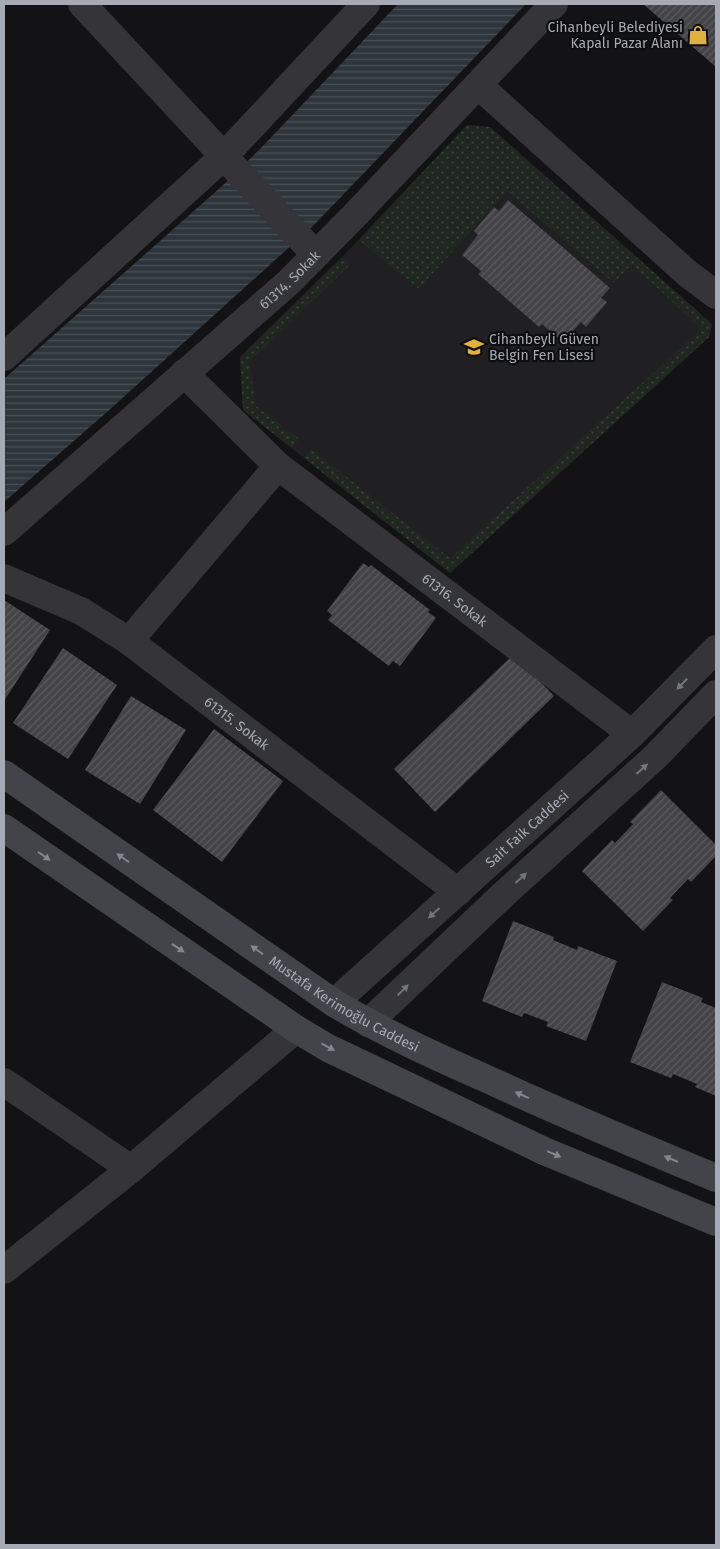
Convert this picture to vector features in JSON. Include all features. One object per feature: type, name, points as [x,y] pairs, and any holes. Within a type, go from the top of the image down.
[{"type":"main road","name":"Mustafa Kerimoğlu Caddesi","points":[[4,774],[334,1004],[368,1024],[571,1118],[716,1178]]},
{"type":"main road","points":[[4,828],[296,1029],[328,1048],[544,1150],[716,1222]]},
{"type":"street","points":[[82,4],[315,254]]},
{"type":"street","points":[[4,357],[224,156],[366,4]]},
{"type":"street","name":"61314. Sokak","points":[[4,532],[288,282],[354,216],[554,4]]},
{"type":"street","points":[[478,85],[687,273],[716,295]]},
{"type":"street","name":"61316. Sokak","points":[[184,374],[278,466],[632,734]]},
{"type":"street","points":[[129,641],[278,466]]},
{"type":"street","name":"61315. Sokak","points":[[4,578],[81,611],[129,641],[458,892]]},
{"type":"street","name":"Sait Faik Caddesi","points":[[334,1004],[632,734],[716,649]]},
{"type":"street","points":[[368,1024],[504,894],[655,757],[716,694]]},
{"type":"street","points":[[4,1270],[131,1169],[296,1029]]},
{"type":"street","points":[[4,1082],[131,1169]]},
{"type":"shaded area","points":[[398,4],[526,4],[315,224],[107,412],[4,502],[4,379],[221,187],[261,148]]},
{"type":"shaded area","name":"Cihanbeyli Güven Belgin Fen Lisesi","points":[[467,125],[490,127],[712,324],[709,337],[450,573],[243,410],[240,357],[342,257]]},
{"type":"shaded area","points":[[467,125],[490,127],[712,324],[709,337],[450,573],[304,458],[311,449],[450,558],[697,333],[699,327],[632,264],[614,283],[507,191],[419,289],[359,240]]},
{"type":"shaded area","points":[[342,257],[350,265],[250,361],[255,405],[299,439],[292,448],[243,410],[240,357]]},
{"type":"building","name":"Cihanbeyli Belediyesi Kapalı Pazar Alanı","points":[[643,4],[716,4],[716,67]]},
{"type":"building","points":[[508,200],[610,288],[601,298],[607,302],[586,327],[581,322],[563,342],[542,324],[539,327],[478,274],[481,271],[462,255],[478,235],[474,231],[494,207],[499,211]]},
{"type":"building","points":[[363,563],[369,567],[371,565],[430,610],[428,612],[436,618],[400,666],[393,661],[389,666],[328,620],[332,615],[327,611]]},
{"type":"building","points":[[4,600],[50,630],[4,701]]},
{"type":"building","points":[[63,648],[117,685],[68,759],[13,723]]},
{"type":"building","points":[[514,654],[554,696],[435,812],[394,769]]},
{"type":"building","points":[[131,696],[186,730],[140,804],[85,770]]},
{"type":"building","points":[[214,729],[283,781],[222,862],[153,810]]},
{"type":"building","points":[[661,790],[716,845],[716,856],[691,882],[688,879],[670,898],[673,900],[643,931],[582,871],[612,840],[615,843],[633,824],[630,822]]},
{"type":"building","points":[[513,921],[554,937],[553,940],[577,950],[578,946],[617,961],[586,1041],[546,1026],[548,1022],[524,1013],[522,1017],[482,1001]]},
{"type":"building","points":[[662,982],[703,998],[701,1002],[716,1008],[716,1096],[695,1087],[697,1084],[673,1074],[671,1078],[630,1062]]},
{"type":"place","name":"Cihanbeyli Belediyesi Kapalı Pazar Alanı","points":[[698,35]]},
{"type":"place","name":"Cihanbeyli Güven Belgin Fen Lisesi","points":[[474,347]]}]
